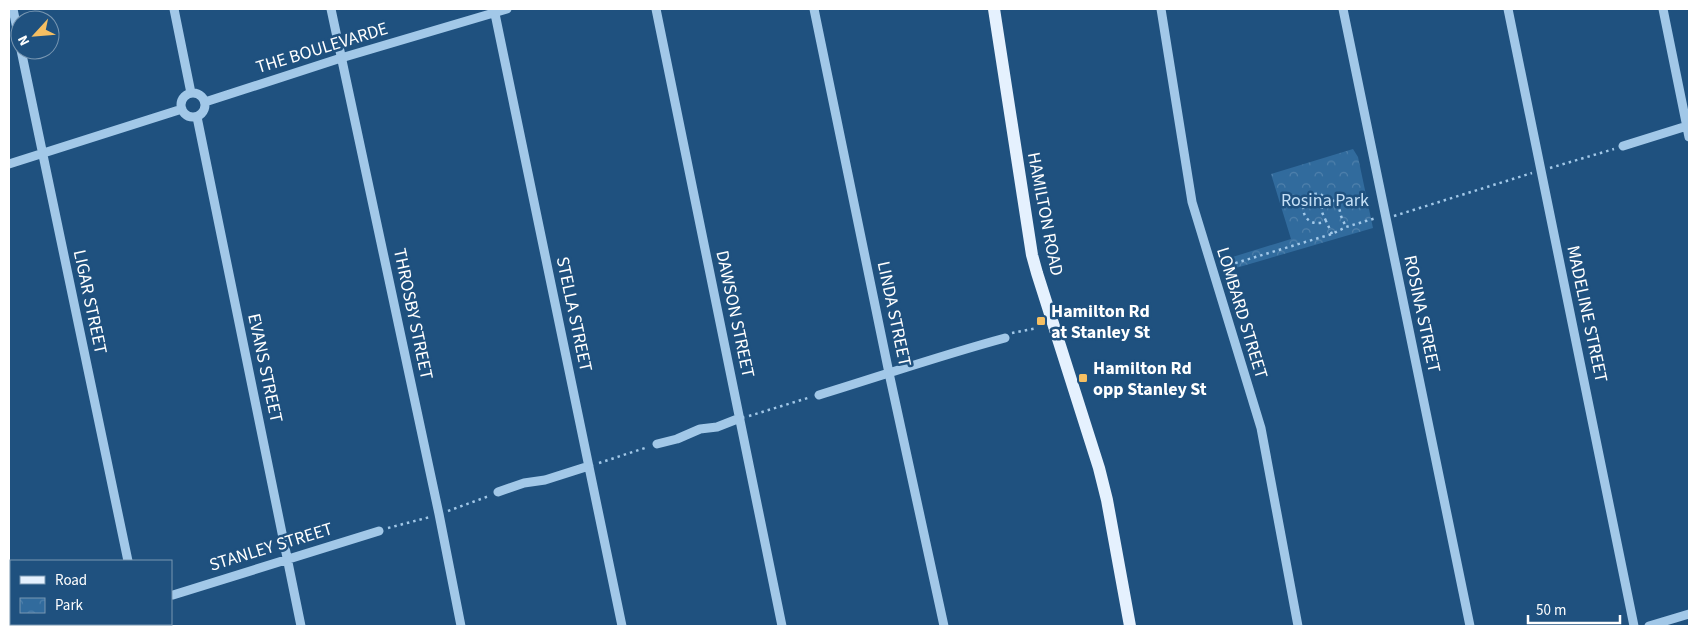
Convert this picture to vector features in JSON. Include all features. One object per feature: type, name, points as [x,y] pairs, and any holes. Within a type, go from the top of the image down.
[{"type":"main road","name":"HAMILTON ROAD","points":[[994,9],[1032,255],[1099,468],[1107,500],[1130,626]]},
{"type":"street","points":[[174,9],[191,93]]},
{"type":"street","name":"THROSBY STREET","points":[[331,9],[439,514],[461,626]]},
{"type":"street","name":"THE BOULEVARDE","points":[[205,102],[341,58],[506,9]]},
{"type":"street","name":"DAWSON STREET","points":[[656,9],[782,626]]},
{"type":"street","name":"LINDA STREET","points":[[814,9],[889,373],[944,626]]},
{"type":"street","name":"LOMBARD STREET","points":[[1161,9],[1192,202],[1261,428],[1298,626]]},
{"type":"street","name":"ROSINA STREET","points":[[1343,9],[1470,626]]},
{"type":"street","name":"MADELINE STREET","points":[[1508,9],[1634,626]]},
{"type":"street","points":[[1663,9],[1689,137]]},
{"type":"street","name":"STELLA STREET","points":[[494,11],[622,626]]},
{"type":"street","name":"LIGAR STREET","points":[[23,60],[128,560]]},
{"type":"street","points":[[191,93],[201,96],[205,102],[205,109],[197,117],[186,115],[182,109],[182,99],[191,93]]},
{"type":"street","points":[[9,164],[182,109]]},
{"type":"street","name":"EVANS STREET","points":[[197,117],[301,626]]},
{"type":"street","points":[[1623,146],[1687,126]]},
{"type":"street","points":[[819,395],[924,360],[1005,338]]},
{"type":"street","points":[[657,444],[677,440],[700,429],[717,427],[740,418]]},
{"type":"street","points":[[498,492],[524,483],[545,480],[588,466]]},
{"type":"street","name":"STANLEY STREET","points":[[173,595],[379,531]]},
{"type":"street","points":[[1649,626],[1689,614]]},
{"type":"path","points":[[1229,265],[1332,234],[1346,227],[1623,146]]},
{"type":"path","points":[[1326,221],[1317,224],[1308,221],[1304,214],[1303,209],[1309,198],[1316,194],[1320,194],[1338,203],[1346,227]]},
{"type":"path","points":[[1327,199],[1320,209],[1332,234]]},
{"type":"path","points":[[1005,338],[1013,332],[1037,328]]},
{"type":"path","points":[[740,418],[819,395]]},
{"type":"path","points":[[588,466],[657,444]]},
{"type":"path","points":[[379,531],[439,514],[498,492]]},
{"type":"green space","name":"Rosina Park","points":[[1353,149],[1358,157],[1373,228],[1229,270],[1226,259],[1291,239],[1271,174]]},
{"type":"place","name":"Hamilton Rd at Stanley St","points":[[1041,321]]},
{"type":"place","name":"Hamilton Rd opp Stanley St","points":[[1083,378]]}]
